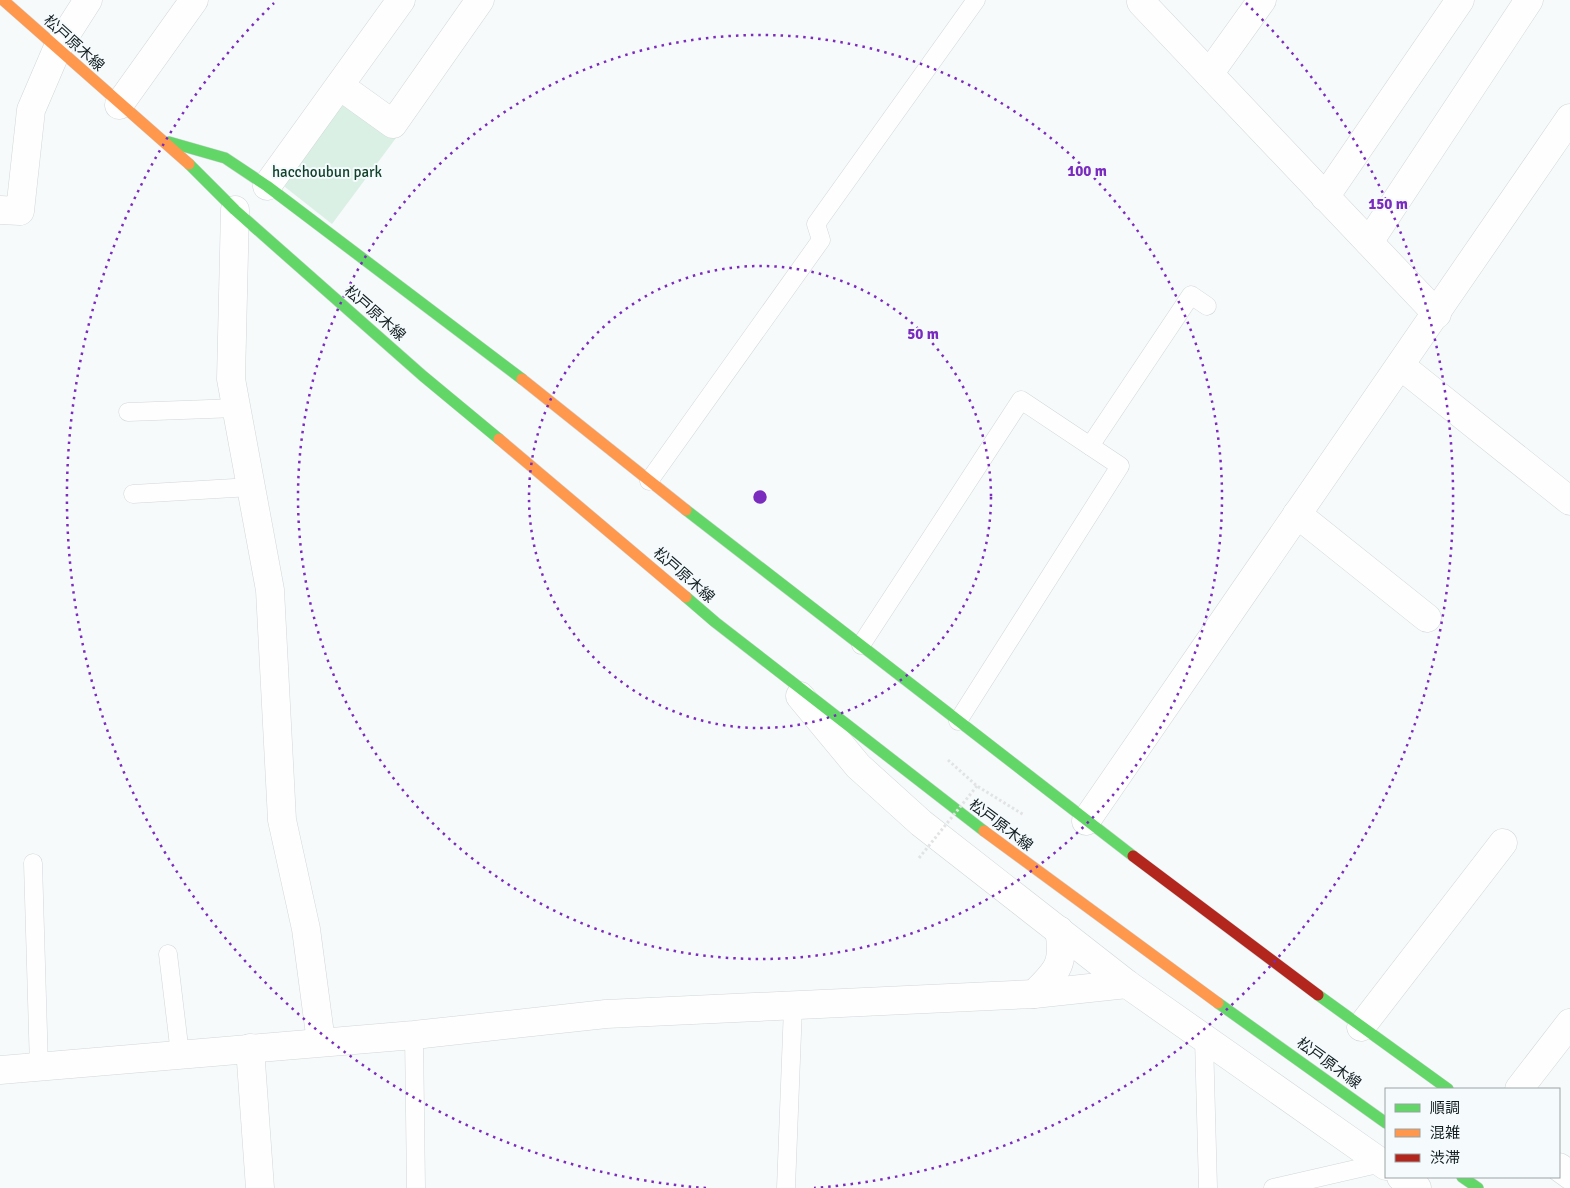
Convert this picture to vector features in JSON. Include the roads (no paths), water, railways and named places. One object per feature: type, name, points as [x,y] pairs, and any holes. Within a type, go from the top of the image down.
[{"type":"main road","name":"松戸原木線","points":[[3,0],[58,47],[119,105],[202,175],[234,210],[424,376],[589,513],[715,622],[955,810],[1111,926],[1385,1121]]},
{"type":"main road","points":[[160,139],[225,158],[267,186],[532,386],[649,481],[1086,821],[1361,1027],[1447,1088]]},
{"type":"main road","points":[[1464,1178],[1479,1188]]},
{"type":"street","points":[[0,210],[20,211],[31,110],[58,47],[88,0]]},
{"type":"street","points":[[119,105],[194,0]]},
{"type":"street","points":[[267,186],[401,0]]},
{"type":"street","points":[[340,86],[393,124],[480,0]]},
{"type":"street","points":[[1142,0],[1141,2],[1437,314]]},
{"type":"street","points":[[1209,74],[1262,0]]},
{"type":"street","points":[[1326,197],[1460,0]]},
{"type":"street","points":[[1369,242],[1529,0]]},
{"type":"street","points":[[1086,821],[1437,314],[1570,118]]},
{"type":"street","points":[[234,210],[231,379],[270,590],[282,820],[306,929],[321,1042]]},
{"type":"street","points":[[1401,366],[1570,501]]},
{"type":"street","points":[[1297,514],[1428,618]]},
{"type":"street","points":[[782,674],[865,772],[921,823],[1127,984],[1385,1166]]},
{"type":"street","points":[[1361,1027],[1504,843]]},
{"type":"street","points":[[1034,994],[1056,971],[1060,963],[1062,956],[1059,930]]},
{"type":"street","points":[[0,1070],[414,1035],[606,1014],[792,1007],[1034,994],[1127,984]]},
{"type":"street","points":[[1520,1088],[1570,1023]]},
{"type":"street","points":[[250,1048],[260,1188]]},
{"type":"lane","points":[[649,481],[821,240],[816,224],[976,0]]},
{"type":"lane","points":[[1090,446],[1191,295],[1207,306]]},
{"type":"lane","points":[[860,645],[1021,400],[1120,466],[958,722]]},
{"type":"lane","points":[[128,412],[237,408]]},
{"type":"lane","points":[[133,494],[251,487]]},
{"type":"lane","points":[[33,863],[39,1067]]},
{"type":"lane","points":[[168,954],[180,1054]]},
{"type":"lane","points":[[786,1188],[792,1007]]},
{"type":"lane","points":[[414,1035],[416,1188]]},
{"type":"lane","points":[[1204,1038],[1208,1188]]},
{"type":"lane","points":[[1273,1188],[1388,1178]]},
{"type":"park label","name":"hacchoubun park","points":[[327,172]]}]
